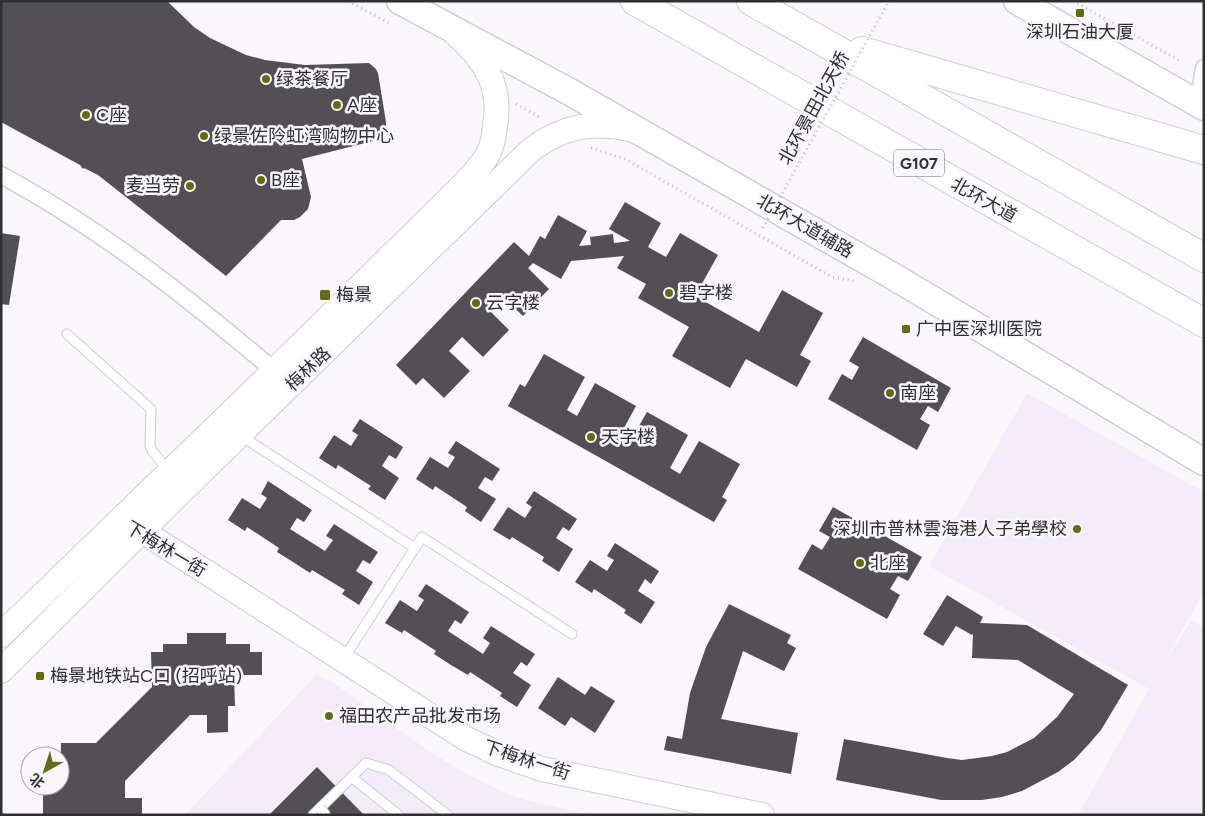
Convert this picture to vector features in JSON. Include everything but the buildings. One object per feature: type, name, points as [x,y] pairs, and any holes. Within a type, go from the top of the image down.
[{"type":"highway","name":"北环大道","points":[[635,1],[1204,323]]},
{"type":"highway","points":[[751,1],[1204,258]]},
{"type":"highway","points":[[817,39],[1204,150]]},
{"type":"main road","points":[[1017,1],[1204,107]]},
{"type":"main road","name":"北环大道辅路","points":[[396,13],[448,27],[642,133],[882,270],[1204,462]]},
{"type":"main road","name":"梅林路","points":[[1,671],[139,534],[178,479],[276,370],[481,165],[493,144],[498,111],[494,85],[481,62],[464,41],[448,27]]},
{"type":"main road","name":"梅林路","points":[[1,635],[118,520],[240,436],[531,150],[542,142],[574,127],[596,124],[620,127],[642,133]]},
{"type":"main road","name":"下梅林一街","points":[[118,520],[465,738],[507,758],[552,772],[762,815]]},
{"type":"main road","name":"下梅林一街","points":[[139,534],[188,575],[428,726],[491,762],[532,777],[705,815]]},
{"type":"street","points":[[1204,68],[1201,87],[1204,98]]},
{"type":"street","points":[[1,175],[35,193],[125,253],[276,370]]},
{"type":"lane","points":[[67,334],[151,409],[150,446],[153,452],[178,479]]},
{"type":"lane","points":[[240,436],[415,548]]},
{"type":"lane","points":[[342,660],[422,538],[572,634]]},
{"type":"lane","points":[[320,813],[366,763],[389,770],[448,815]]},
{"type":"lane","points":[[355,780],[399,815]]},
{"type":"path","points":[[348,1],[396,13]]},
{"type":"path","name":"北环景田北天桥","points":[[763,228],[888,1]]},
{"type":"path","points":[[1073,1],[1180,61]]},
{"type":"path","points":[[512,102],[544,120]]},
{"type":"path","points":[[584,148],[592,148],[625,159],[832,277],[856,282]]},
{"type":"path","points":[[672,186],[677,184]]},
{"type":"path","points":[[832,277],[833,268]]},
{"type":"shaded area","name":"深圳市普林雲海港人子弟學校","points":[[1027,393],[1204,492],[1204,592],[1160,670],[1191,620],[1204,627],[1204,815],[1078,815],[1149,689],[929,566]]},
{"type":"shaded area","name":"福田农产品批发市场","points":[[316,675],[331,681],[429,751],[467,774],[505,793],[526,800],[591,815],[185,815]]},
{"type":"place","name":"深圳石油大厦","points":[[1080,13]]},
{"type":"place","name":"绿茶餐厅","points":[[266,79]]},
{"type":"place","name":"A座","points":[[337,105]]},
{"type":"place","name":"C座","points":[[86,115]]},
{"type":"place","name":"绿景佐阾虹湾购物中心","points":[[204,136]]},
{"type":"place","name":"B座","points":[[261,180]]},
{"type":"place","name":"麦当劳","points":[[190,186]]},
{"type":"place","name":"碧字楼","points":[[669,293]]},
{"type":"place","name":"梅景","points":[[325,295]]},
{"type":"place","name":"云字楼","points":[[476,303]]},
{"type":"place","name":"广中医深圳医院","points":[[906,329]]},
{"type":"place","name":"南座","points":[[890,393]]},
{"type":"place","name":"天字楼","points":[[591,437]]},
{"type":"place","name":"深圳市普林雲海港人子弟學校","points":[[1077,529]]},
{"type":"place","name":"北座","points":[[860,563]]},
{"type":"place","name":"梅景地铁站C口 (招呼站)","points":[[40,676]]},
{"type":"place","name":"福田农产品批发市场","points":[[329,716]]}]
